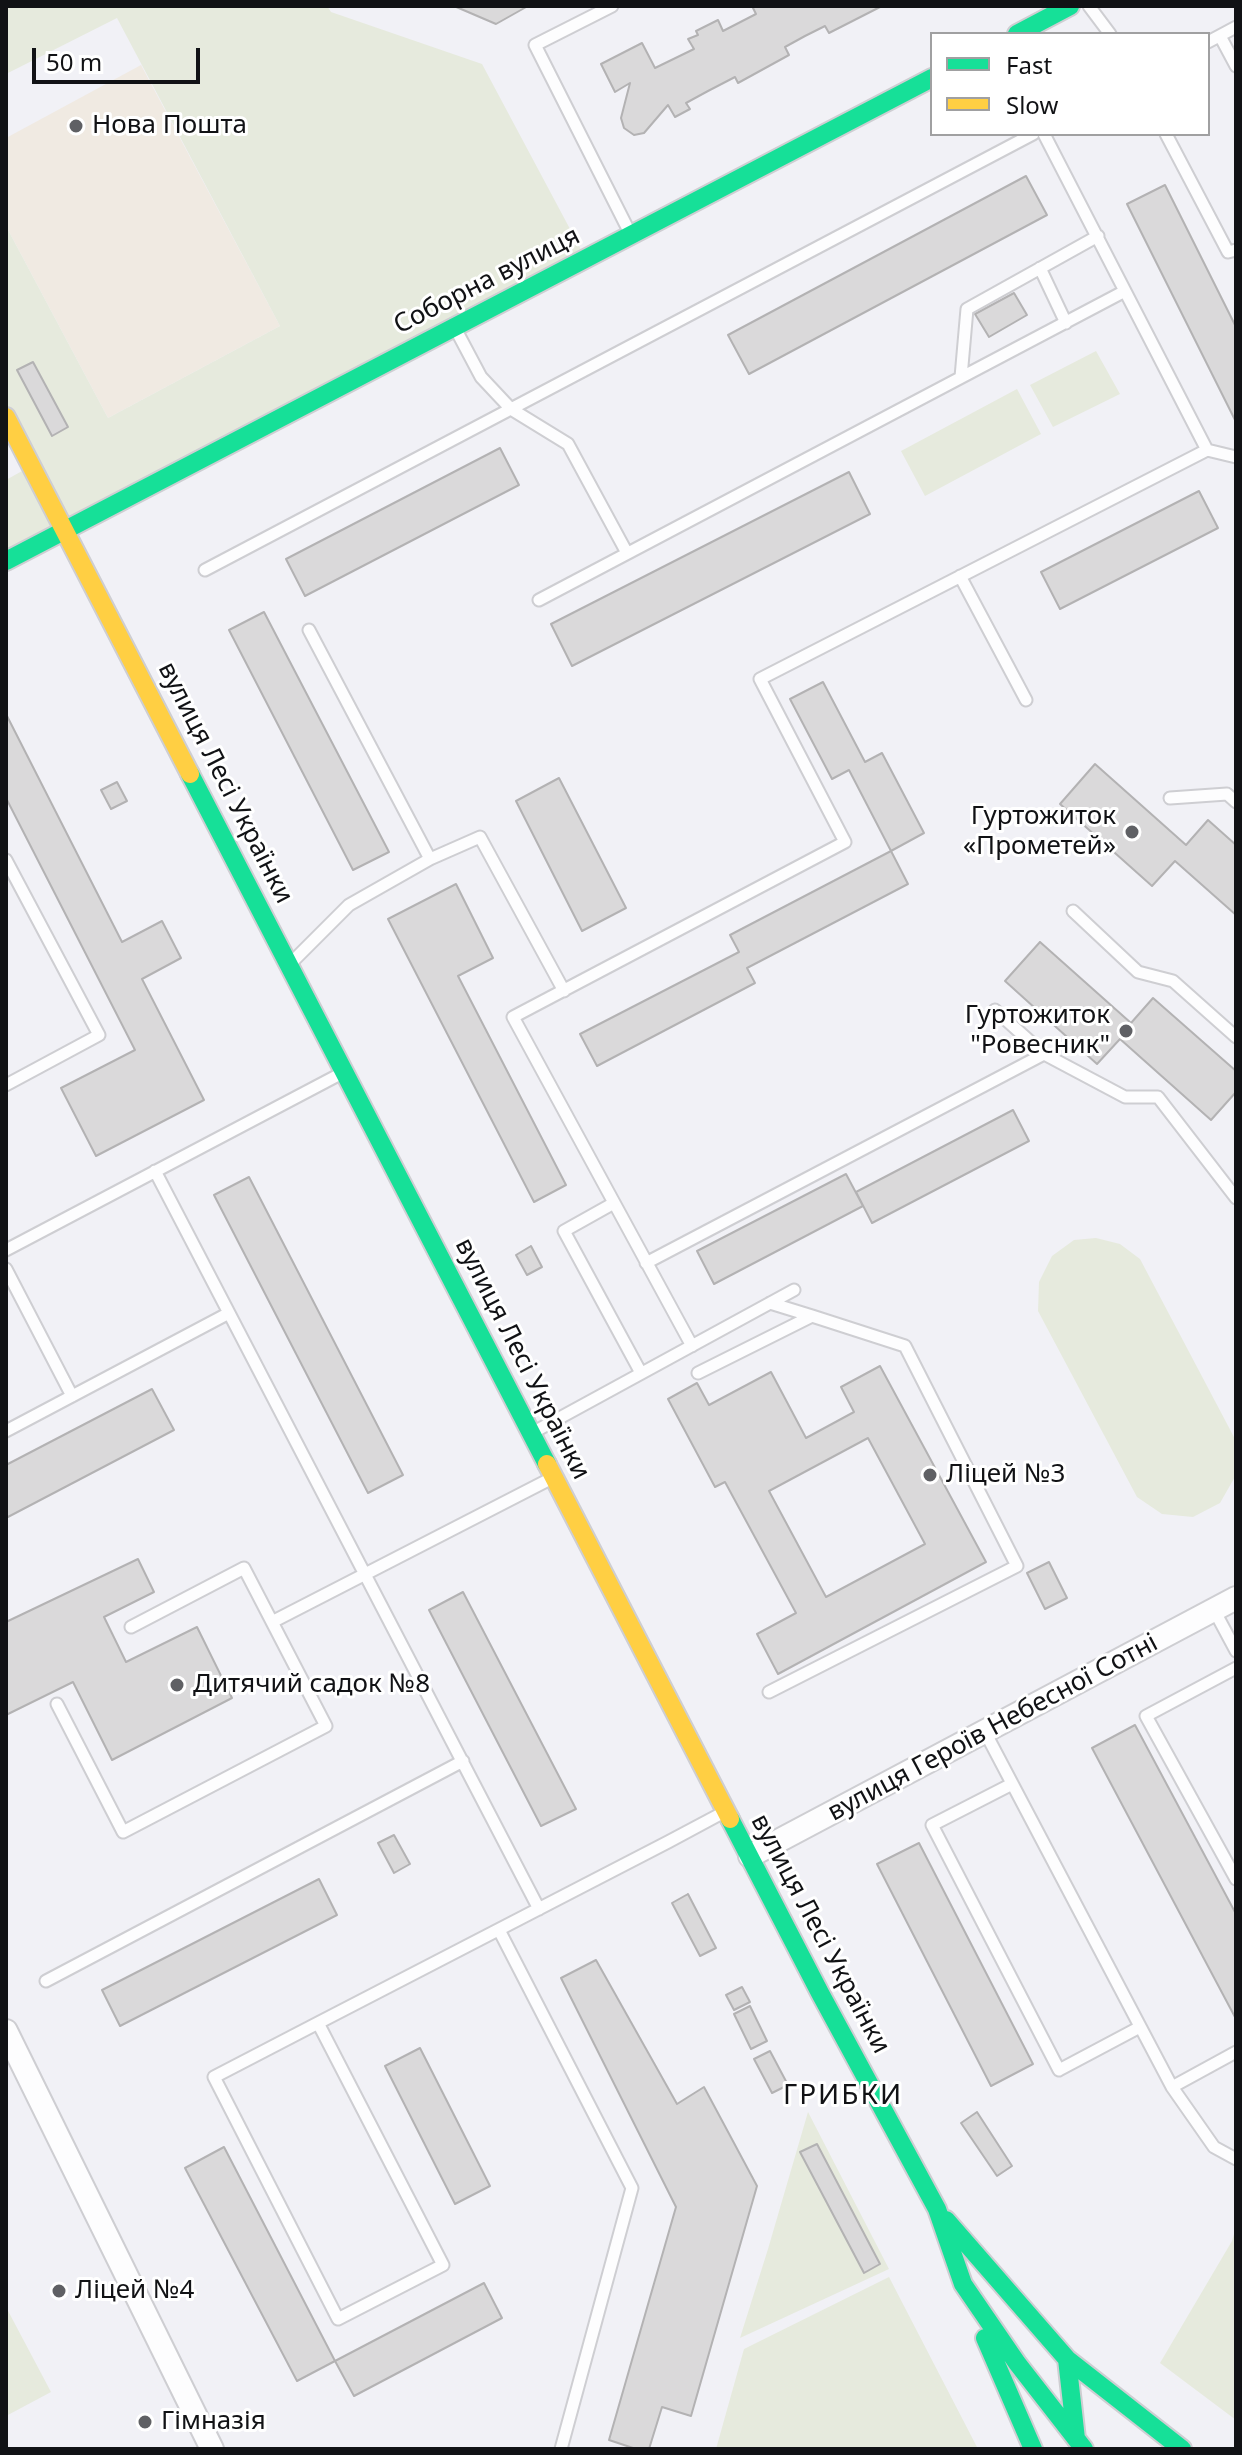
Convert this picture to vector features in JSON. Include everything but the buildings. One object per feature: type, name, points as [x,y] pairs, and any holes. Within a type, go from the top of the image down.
[{"type":"main road","points":[[1021,32],[1070,6]]},
{"type":"main road","name":"Соборна вулиця","points":[[6,561],[930,79]]},
{"type":"main road","name":"вулиця Лесі Українки","points":[[6,417],[820,1993],[937,2209]]},
{"type":"main road","points":[[937,2209],[963,2284],[1033,2449]]},
{"type":"main road","points":[[937,2209],[1067,2359],[1182,2449]]},
{"type":"main road","points":[[963,2284],[1079,2446]]},
{"type":"main road","points":[[1067,2359],[1079,2446]]},
{"type":"street","name":"вулиця Героїв Небесної Сотні","points":[[750,1856],[1236,1598]]},
{"type":"street","points":[[6,2031],[212,2449]]},
{"type":"lane","points":[[612,6],[535,45],[632,235]]},
{"type":"lane","points":[[1089,6],[1108,32]]},
{"type":"lane","points":[[1210,41],[1236,27]]},
{"type":"lane","points":[[1220,36],[1236,66]]},
{"type":"lane","points":[[205,570],[1029,136]]},
{"type":"lane","points":[[1045,136],[1207,450]]},
{"type":"lane","points":[[1167,136],[1228,252],[1236,250]]},
{"type":"lane","points":[[961,377],[967,309],[1098,236]]},
{"type":"lane","points":[[1040,268],[1066,323]]},
{"type":"lane","points":[[539,600],[1125,291]]},
{"type":"lane","points":[[455,327],[481,377],[511,409],[568,444],[627,553]]},
{"type":"lane","points":[[692,1346],[513,1017],[845,842],[760,679],[1207,450],[1236,457]]},
{"type":"lane","points":[[960,576],[1026,700]]},
{"type":"lane","points":[[309,630],[430,859]]},
{"type":"lane","points":[[1170,798],[1227,794],[1236,802]]},
{"type":"lane","points":[[290,965],[349,905],[430,859],[480,837],[564,991]]},
{"type":"lane","points":[[6,860],[99,1035],[6,1085]]},
{"type":"lane","points":[[1073,911],[1138,972],[1173,981],[1236,1037]]},
{"type":"lane","points":[[995,1010],[1044,1054],[1125,1097],[1158,1097],[1236,1198]]},
{"type":"lane","points":[[646,1263],[1044,1054]]},
{"type":"lane","points":[[6,1250],[345,1072]]},
{"type":"lane","points":[[155,1171],[539,1909]]},
{"type":"lane","points":[[614,1203],[564,1231],[641,1373]]},
{"type":"lane","points":[[6,1269],[72,1396]]},
{"type":"lane","points":[[532,1433],[794,1290]]},
{"type":"lane","points":[[769,1692],[1017,1566],[905,1346],[770,1303]]},
{"type":"lane","points":[[6,1431],[229,1313]]},
{"type":"lane","points":[[698,1373],[812,1316]]},
{"type":"lane","points":[[272,1622],[554,1477]]},
{"type":"lane","points":[[57,1704],[123,1832],[326,1726],[244,1568],[131,1627]]},
{"type":"lane","points":[[1214,1610],[1236,1651]]},
{"type":"lane","points":[[1236,1668],[1146,1716],[1236,1879]]},
{"type":"lane","points":[[985,1732],[1172,2087],[1214,2147],[1236,2159]]},
{"type":"lane","points":[[46,1981],[463,1761]]},
{"type":"lane","points":[[1012,1784],[932,1825],[1059,2070],[1140,2027]]},
{"type":"lane","points":[[318,2023],[443,2265],[338,2319],[214,2077],[318,2023],[499,1930],[727,1811]]},
{"type":"lane","points":[[499,1930],[632,2188],[561,2449]]},
{"type":"lane","points":[[1172,2087],[1236,2052]]},
{"type":"shaded area","points":[[6,6],[327,6],[331,12],[482,64],[586,259],[6,561],[6,480],[31,466],[6,417],[6,226],[108,418],[280,326],[117,18],[6,74]]},
{"type":"shaded area","points":[[141,65],[280,326],[108,418],[6,226],[6,138]]},
{"type":"shaded area","points":[[1096,351],[1120,394],[1053,427],[1030,385]]},
{"type":"shaded area","points":[[1017,389],[1041,434],[925,496],[901,451]]},
{"type":"shaded area","points":[[1096,1238],[1120,1244],[1140,1259],[1235,1439],[1236,1475],[1220,1503],[1193,1517],[1162,1514],[1137,1497],[1038,1311],[1039,1282],[1052,1256],[1074,1240]]},
{"type":"shaded area","points":[[808,2112],[889,2269],[740,2338],[768,2249]]},
{"type":"shaded area","points":[[1236,2227],[1236,2420],[1160,2363],[1232,2241]]},
{"type":"shaded area","points":[[889,2277],[978,2449],[716,2449],[744,2349]]},
{"type":"shaded area","points":[[6,2307],[51,2392],[6,2416]]},
{"type":"traffic: fast","points":[[1021,32],[1070,6]]},
{"type":"traffic: fast","points":[[6,561],[930,79]]},
{"type":"traffic: fast","points":[[190,774],[547,1464]]},
{"type":"traffic: fast","points":[[730,1819],[937,2209],[963,2284],[1017,2363],[1084,2449]]},
{"type":"traffic: fast","points":[[946,2220],[1067,2359],[1182,2449]]},
{"type":"traffic: fast","points":[[985,2338],[1033,2449]]},
{"type":"traffic: fast","points":[[1067,2359],[1076,2439]]},
{"type":"traffic: slow","points":[[6,417],[190,774]]},
{"type":"traffic: slow","points":[[547,1464],[730,1819]]},
{"type":"place","name":"Нова Пошта","points":[[76,126]]},
{"type":"place","name":"Гуртожиток «Прометей»","points":[[1132,832]]},
{"type":"place","name":"Гуртожиток \"Ровесник\"","points":[[1126,1031]]},
{"type":"place","name":"Ліцей №3","points":[[930,1475]]},
{"type":"place","name":"Дитячий садок №8","points":[[177,1685]]},
{"type":"place","name":"Ліцей №4","points":[[59,2291]]},
{"type":"place","name":"Гімназія","points":[[145,2422]]},
{"type":"district","name":"ГРИБКИ","points":[[843,2096]]}]
